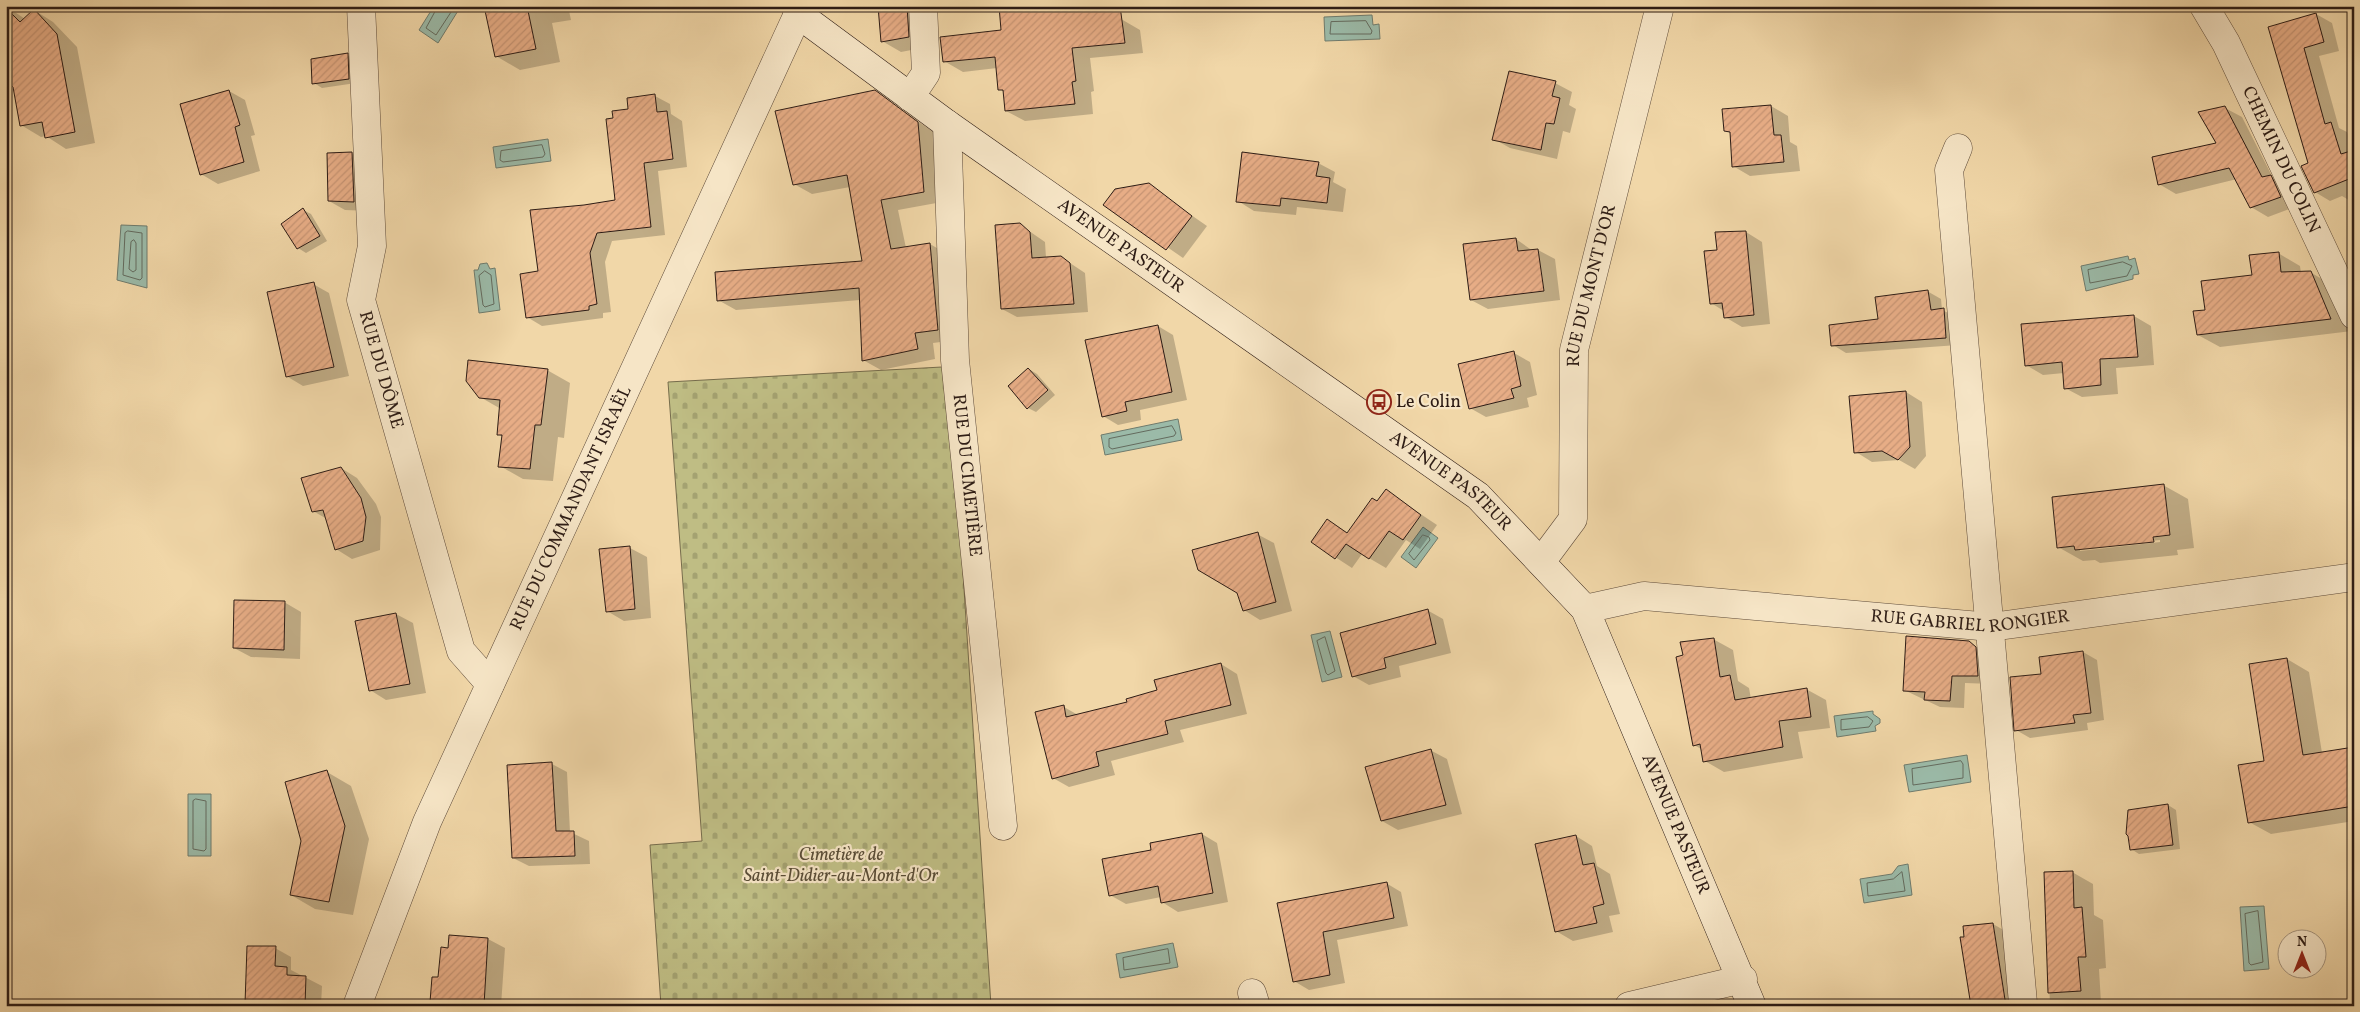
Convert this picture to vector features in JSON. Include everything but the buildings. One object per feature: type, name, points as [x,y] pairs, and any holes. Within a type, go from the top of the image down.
[{"type":"street","name":"RUE DU DÔME","points":[[361,6],[372,246],[361,300],[461,651],[490,684]]},
{"type":"street","points":[[910,97],[926,73],[922,6]]},
{"type":"street","name":"RUE DU MONT D'OR","points":[[1541,562],[1573,519],[1574,350],[1660,6]]},
{"type":"street","name":"CHEMIN DU COLIN","points":[[2204,6],[2226,43],[2354,315]]},
{"type":"street","name":"RUE DU COMMANDANT ISRAËL","points":[[357,1006],[427,822],[797,10]]},
{"type":"street","name":"AVENUE PASTEUR","points":[[797,10],[947,124],[1478,496],[1585,609],[1752,1006]]},
{"type":"street","name":"RUE DU CIMETIÈRE","points":[[947,124],[955,360],[1003,826]]},
{"type":"street","points":[[1958,148],[1949,170],[2023,1003]]},
{"type":"street","name":"RUE GABRIEL RONGIER","points":[[1585,609],[1644,596],[1991,627],[2354,577]]},
{"type":"street","points":[[1629,1006],[1742,979]]},
{"type":"green space","name":"Cimetière de Saint-Didier-au-Mont-d'Or","points":[[942,367],[962,558],[991,1006],[661,1006],[650,845],[702,841],[668,382]]},
{"type":"water","points":[[434,6],[461,6],[438,43],[419,30]]},
{"type":"water","points":[[1372,15],[1373,25],[1379,24],[1380,39],[1325,41],[1324,17]]},
{"type":"water","points":[[548,139],[551,161],[496,168],[493,147]]},
{"type":"water","points":[[121,225],[147,226],[147,288],[117,280]]},
{"type":"water","points":[[2128,256],[2129,260],[2135,258],[2139,274],[2133,275],[2133,279],[2086,291],[2081,266]]},
{"type":"water","points":[[487,263],[490,269],[495,268],[500,310],[479,313],[474,270],[478,270],[480,264]]},
{"type":"water","points":[[1178,419],[1182,440],[1105,455],[1101,435]]},
{"type":"water","points":[[1423,527],[1438,538],[1416,568],[1401,557]]},
{"type":"water","points":[[1330,631],[1342,677],[1322,682],[1311,635]]},
{"type":"water","points":[[1873,711],[1873,714],[1880,719],[1880,723],[1875,726],[1876,731],[1837,737],[1834,716]]},
{"type":"water","points":[[1967,755],[1971,782],[1909,792],[1904,765]]},
{"type":"water","points":[[188,794],[211,794],[211,856],[188,856]]},
{"type":"water","points":[[1908,864],[1912,895],[1864,903],[1860,879],[1892,874],[1898,866]]},
{"type":"water","points":[[2264,906],[2269,969],[2244,971],[2240,907]]},
{"type":"water","points":[[1173,943],[1178,967],[1120,978],[1116,954]]},
{"type":"place","name":"Le Colin","points":[[1379,402]]}]
